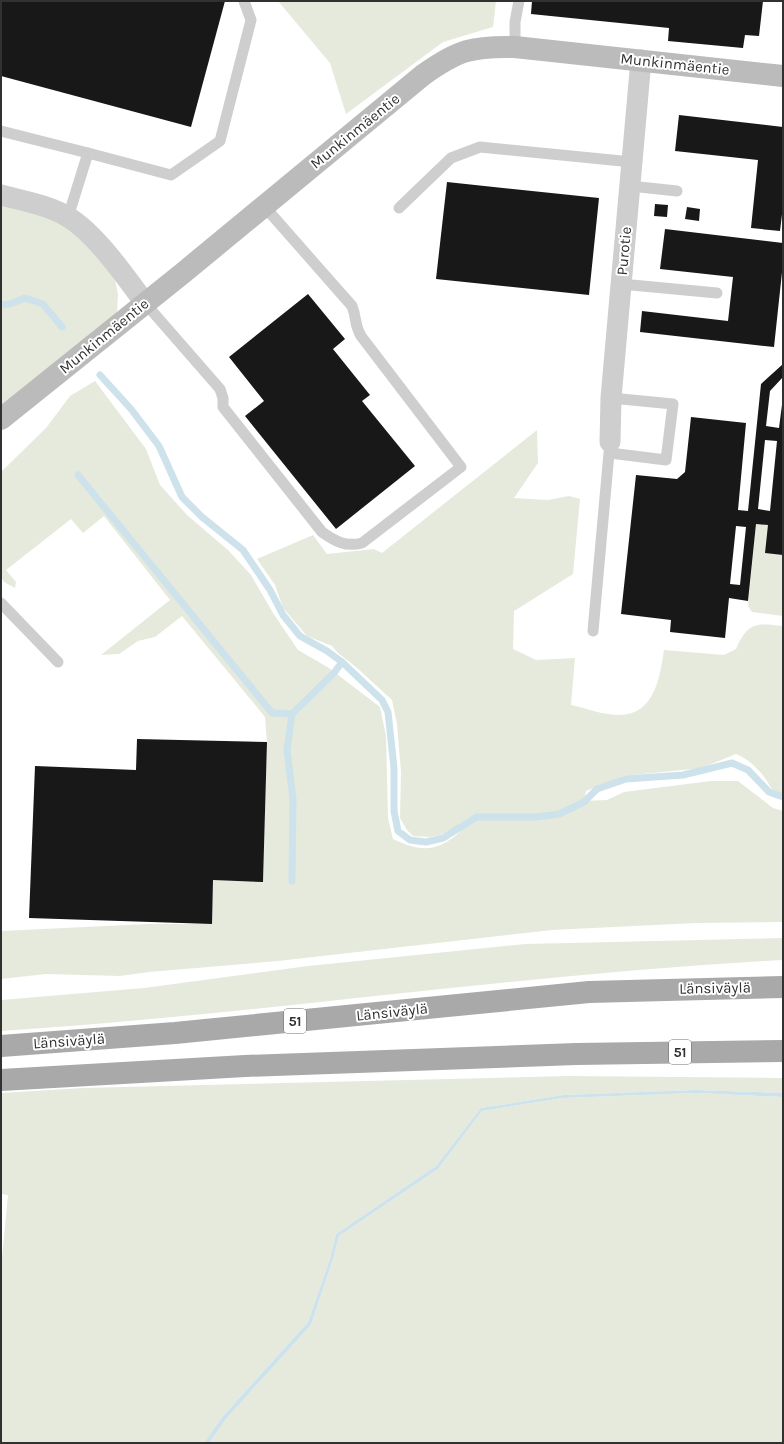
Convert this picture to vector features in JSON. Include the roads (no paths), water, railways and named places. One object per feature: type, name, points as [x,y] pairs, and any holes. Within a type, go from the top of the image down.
[{"type":"main road","name":"Länsiväylä","points":[[1,1046],[174,1033],[589,992],[783,987]]},
{"type":"main road","name":"51","points":[[1,1080],[252,1065],[576,1054],[783,1051]]},
{"type":"street","name":"Munkinmäentie","points":[[1,419],[264,206],[423,74],[443,60],[460,52],[485,46],[515,47],[783,76]]},
{"type":"street","name":"Purotie","points":[[610,448],[611,398],[642,60]]},
{"type":"street","points":[[1,195],[39,205],[68,217],[88,235],[119,268],[145,303]]},
{"type":"lane","points":[[1,131],[171,175],[220,142],[251,20],[244,1]]},
{"type":"lane","points":[[515,47],[515,22],[519,1]]},
{"type":"lane","points":[[399,208],[452,158],[480,148],[632,162]]},
{"type":"lane","points":[[68,217],[88,153]]},
{"type":"lane","points":[[630,186],[677,191]]},
{"type":"lane","points":[[145,303],[220,389],[223,398],[223,408],[322,532],[336,542],[351,546],[362,543],[461,467],[362,336],[356,327],[356,315],[352,306],[264,206]]},
{"type":"lane","points":[[621,284],[717,294]]},
{"type":"lane","points":[[593,631],[610,448],[666,460],[673,404],[611,398]]},
{"type":"lane","points":[[1,603],[58,662]]},
{"type":"water","points":[[695,1090],[783,1093],[783,1097],[696,1093],[563,1098],[482,1111],[438,1169],[339,1236],[311,1325],[226,1419],[209,1443],[204,1443],[223,1416],[308,1322],[330,1259],[336,1234],[436,1166],[481,1108],[563,1095]]},
{"type":"waterway","points":[[1,305],[10,304],[25,298],[43,304],[62,327]]},
{"type":"waterway","points":[[100,375],[131,409],[159,446],[182,497],[202,517],[243,550],[270,590],[283,615],[300,636],[327,651],[342,662],[382,700],[388,712],[394,768],[394,811],[398,831],[410,840],[426,842],[443,838],[477,817],[536,817],[559,814],[584,802],[597,789],[626,779],[683,775],[732,763],[748,770],[769,792],[783,797]]},
{"type":"waterway","points":[[78,475],[272,713],[292,714]]},
{"type":"waterway","points":[[292,881],[293,799],[287,750],[292,714],[334,673],[342,662]]}]
